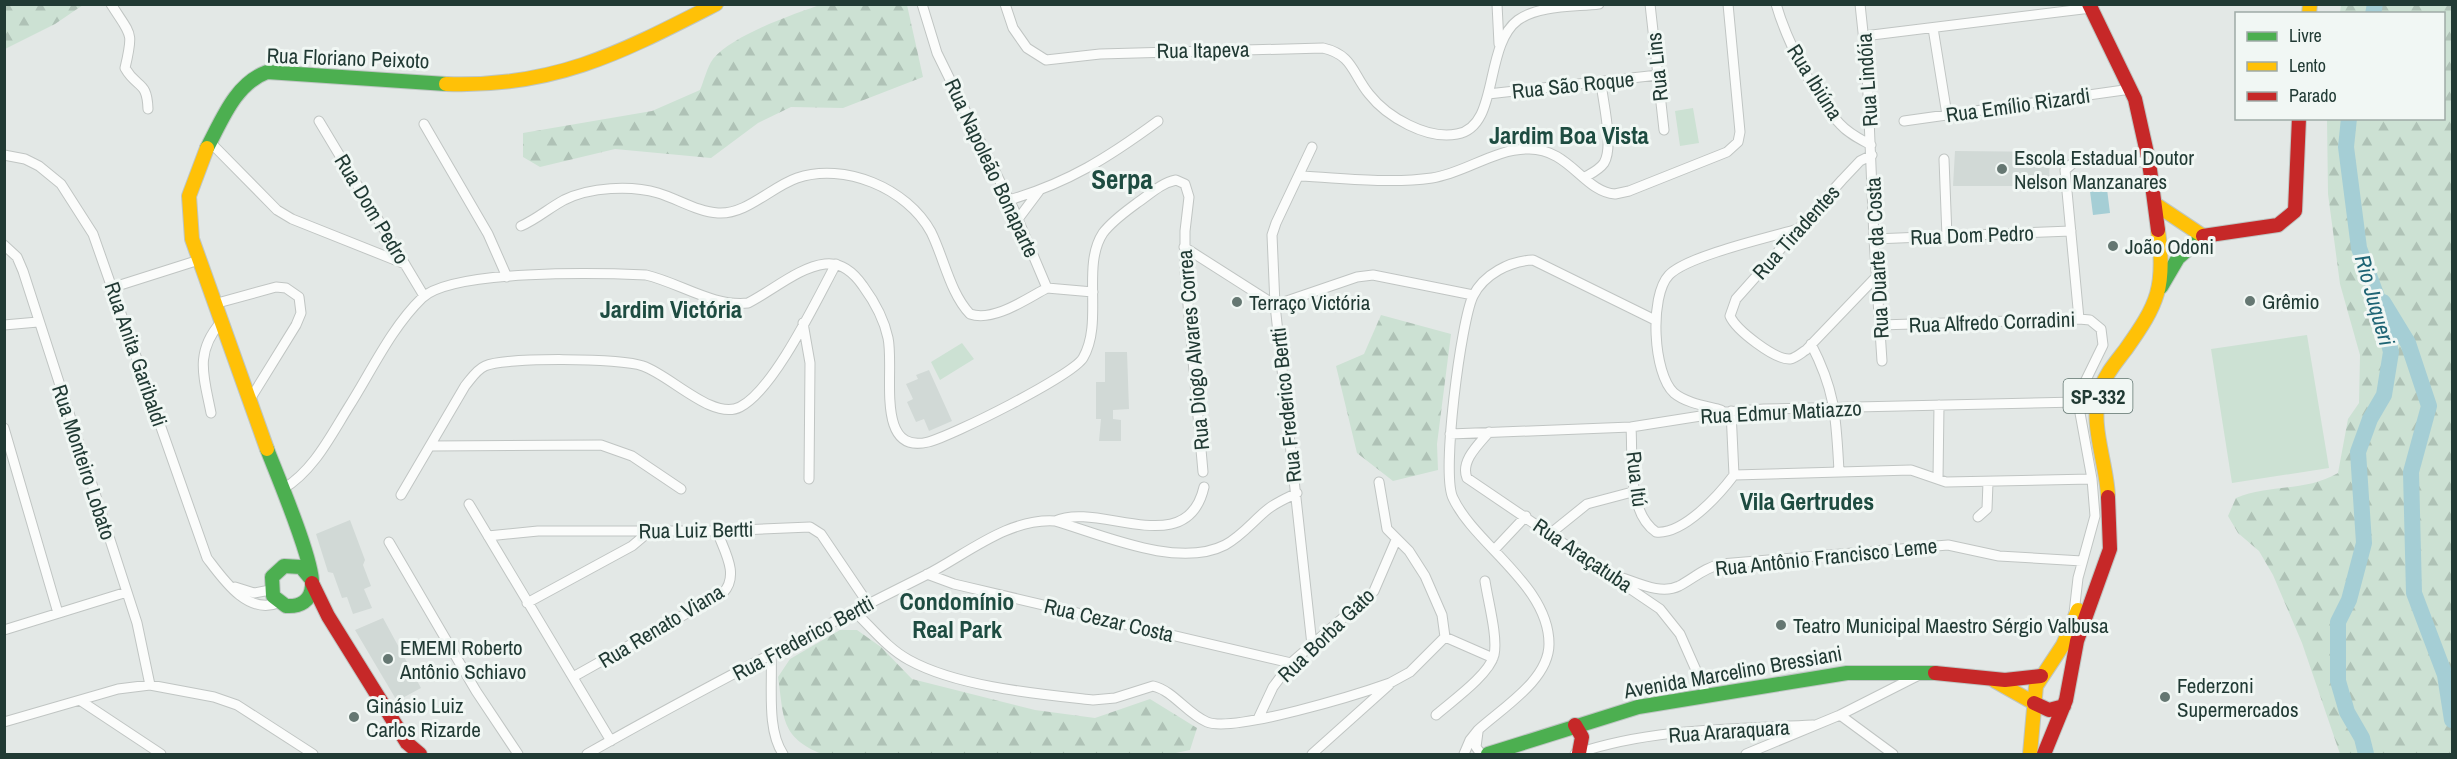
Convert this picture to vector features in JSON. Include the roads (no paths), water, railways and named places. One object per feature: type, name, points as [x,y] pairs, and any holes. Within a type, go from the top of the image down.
[{"type":"street","points":[[111,4],[130,30],[132,42],[125,68],[131,79],[141,83],[146,90],[148,109]]},
{"type":"street","name":"Rua Floriano Peixoto","points":[[420,754],[406,749],[328,616],[312,581],[283,489],[199,260],[188,210],[192,182],[210,142],[245,82],[267,72],[478,84],[538,78],[594,62],[716,4]]},
{"type":"street","name":"Rua Napoleão Bonaparte","points":[[922,4],[937,53],[1018,219],[1047,288]]},
{"type":"street","name":"Rua Itapeva","points":[[1005,4],[1013,27],[1027,48],[1040,58],[1055,59],[1122,53],[1323,48],[1335,50],[1347,60],[1368,93],[1379,105],[1402,120],[1436,134],[1456,135],[1473,128],[1479,122],[1488,94]]},
{"type":"street","points":[[1488,94],[1499,44],[1497,4]]},
{"type":"street","points":[[1499,44],[1510,28],[1528,15],[1599,4]]},
{"type":"street","name":"Rua Lins","points":[[1650,4],[1665,130]]},
{"type":"street","points":[[1300,176],[1408,180],[1434,178],[1495,156],[1530,149],[1558,156],[1599,190],[1615,194],[1710,161],[1734,147],[1740,132],[1728,4]]},
{"type":"street","name":"Rua Ibiúna","points":[[1776,4],[1790,43],[1830,112],[1871,150]]},
{"type":"street","name":"Rua Lindóia","points":[[1860,4],[1871,150]]},
{"type":"street","points":[[1864,36],[2090,6]]},
{"type":"street","name":"SP-332","points":[[2044,754],[2064,706],[2077,641],[2110,549],[2108,487],[2097,429],[2096,403],[2106,375],[2150,316],[2161,287],[2161,249],[2149,162],[2131,89],[2090,6]]},
{"type":"street","points":[[1933,28],[1947,115]]},
{"type":"street","name":"Rua São Roque","points":[[1488,94],[1659,75]]},
{"type":"street","points":[[1585,177],[1602,166],[1608,148],[1601,82]]},
{"type":"street","name":"Rua Emílio Rizardi","points":[[1904,121],[2131,89]]},
{"type":"street","points":[[1009,201],[1039,191],[1088,169],[1158,120]]},
{"type":"street","points":[[2161,287],[2171,266],[2184,250],[2203,237],[2278,225],[2295,211],[2298,120]]},
{"type":"street","name":"Rua Dom Pedro","points":[[319,122],[424,297]]},
{"type":"street","points":[[424,124],[488,234],[507,277]]},
{"type":"street","points":[[210,142],[277,210],[292,219],[405,264]]},
{"type":"street","name":"Rua Frederico Bertti","points":[[587,754],[867,602],[927,574],[1017,525],[1038,520],[1055,521],[1164,552],[1192,553],[1225,545],[1269,508],[1296,493],[1275,305],[1272,235],[1312,147]]},
{"type":"street","name":"Rua Tiradentes","points":[[1811,344],[1799,355],[1789,359],[1746,336],[1735,327],[1730,316],[1736,299],[1871,150]]},
{"type":"street","name":"Rua Duarte da Costa","points":[[1871,150],[1882,362]]},
{"type":"street","name":"Rua Anita Garibaldi","points":[[4,155],[25,159],[39,166],[61,184],[93,234],[114,287],[207,558],[230,586],[252,603],[260,606],[278,603]]},
{"type":"street","points":[[1944,159],[1947,237]]},
{"type":"street","points":[[2079,319],[2065,175],[2068,166],[2082,161],[2149,162]]},
{"type":"street","points":[[283,489],[294,483],[315,460],[398,330],[424,297],[462,280],[646,275],[735,304],[748,303],[810,268],[836,264],[858,279],[884,322],[889,340],[893,426],[900,440],[910,444],[931,441],[963,428],[1076,366],[1087,351],[1092,331],[1093,292],[1047,288],[996,313],[984,316],[970,314],[961,303],[930,230],[920,217],[883,188],[861,178],[833,173],[796,178],[729,213],[706,211],[649,190],[590,192],[565,200],[521,226]]},
{"type":"street","name":"Rua Diogo Alvares Correa","points":[[1093,292],[1095,259],[1103,233],[1116,220],[1162,185],[1176,180],[1181,181],[1188,190],[1184,247],[1203,472]]},
{"type":"street","points":[[1018,219],[1039,191]]},
{"type":"street","points":[[2155,204],[2203,237]]},
{"type":"street","points":[[1800,228],[1698,259],[1669,275],[1657,301],[1655,320],[1664,375],[1673,393],[1683,399],[1729,411],[1734,475],[1911,470],[1938,479],[1988,482],[2092,479]]},
{"type":"street","name":"Rua Dom Pedro","points":[[1874,239],[2071,231]]},
{"type":"street","points":[[1764,239],[1774,256]]},
{"type":"street","name":"Rua Monteiro Lobato","points":[[4,245],[17,258],[128,592],[145,653],[150,685]]},
{"type":"street","points":[[1184,247],[1275,305],[1357,278],[1373,275],[1473,295]]},
{"type":"street","points":[[114,287],[199,260]]},
{"type":"street","points":[[1464,754],[1478,729],[1542,669],[1549,644],[1540,612],[1525,587],[1453,499],[1447,476],[1450,434],[1473,295],[1497,271],[1511,263],[1533,260],[1655,320]]},
{"type":"street","points":[[401,495],[476,373],[484,366],[511,361],[628,362],[665,376],[712,407],[733,410],[752,399],[767,382],[836,264]]},
{"type":"street","points":[[1839,471],[1836,408],[1829,384],[1811,344],[1876,277]]},
{"type":"street","points":[[214,304],[276,287],[286,288],[299,297],[301,313],[296,325],[249,401]]},
{"type":"street","name":"Rua Alfredo Corradini","points":[[1880,325],[2090,320],[2101,329],[2103,345],[2082,388],[2078,402]]},
{"type":"street","points":[[4,325],[38,322]]},
{"type":"street","points":[[211,413],[205,382],[203,351],[207,340],[220,322]]},
{"type":"street","points":[[803,323],[810,363],[809,479]]},
{"type":"street","points":[[2073,621],[2082,561],[2095,516],[2092,479],[2078,402]]},
{"type":"street","name":"Rua Edmur Matiazzo","points":[[1450,434],[1631,427],[1729,411],[2078,402]]},
{"type":"street","points":[[1938,479],[1939,405]]},
{"type":"street","name":"Rua Itú","points":[[1631,427],[1636,491],[1642,517],[1648,527],[1656,532],[1669,532],[1689,520],[1734,475]]},
{"type":"street","points":[[4,429],[58,613]]},
{"type":"street","name":"Rua Araçatuba","points":[[1489,432],[1468,459],[1465,472],[1472,482],[1526,516],[1660,609],[1680,634],[1707,695]]},
{"type":"street","points":[[430,446],[601,445],[632,456],[681,489]]},
{"type":"street","points":[[1379,482],[1385,522],[1396,540],[1409,551],[1425,576],[1442,615],[1445,637]]},
{"type":"street","points":[[1978,517],[1987,509],[1988,482]]},
{"type":"street","name":"Rua Frederico Bertti","points":[[1055,521],[1073,516],[1141,525],[1170,524],[1190,515],[1197,507],[1204,487]]},
{"type":"street","points":[[1551,533],[1587,504],[1636,491]]},
{"type":"street","points":[[1296,493],[1312,645]]},
{"type":"street","points":[[469,504],[611,741]]},
{"type":"street","points":[[1496,549],[1526,516]]},
{"type":"street","name":"SP-332","points":[[2030,754],[2035,692],[2041,676],[2056,657],[2073,621],[2110,523]]},
{"type":"street","name":"Rua Luiz Bertti","points":[[488,536],[538,531],[717,531],[804,527],[814,529],[832,549],[867,602]]},
{"type":"street","points":[[527,603],[632,546],[651,530]]},
{"type":"street","name":"Rua Renato Viana","points":[[573,677],[723,593],[729,586],[731,573],[717,531]]},
{"type":"street","name":"Rua Borba Gato","points":[[1258,719],[1273,687],[1291,663],[1374,591],[1396,540]]},
{"type":"street","points":[[388,542],[476,692],[518,754]]},
{"type":"street","points":[[292,565],[302,545]]},
{"type":"street","name":"Rua Antônio Francisco Leme","points":[[1613,575],[1656,588],[1672,588],[1706,568],[1721,564],[1948,545],[1999,556],[2082,561]]},
{"type":"street","points":[[292,565],[304,569],[312,581],[310,596],[302,604],[290,607],[278,603],[270,590],[274,573],[284,566],[292,565]]},
{"type":"street","name":"Rua Cezar Costa","points":[[927,574],[954,584],[1291,663]]},
{"type":"street","points":[[1436,715],[1480,676],[1493,658],[1494,643],[1485,581]]},
{"type":"street","points":[[230,586],[254,593],[270,590]]},
{"type":"street","points":[[4,630],[128,592]]},
{"type":"street","points":[[302,604],[315,608],[328,616]]},
{"type":"street","points":[[854,610],[906,659],[929,670],[962,680],[1094,700],[1115,698],[1153,686],[1165,691],[1207,722],[1232,724],[1258,719],[1390,683]]},
{"type":"street","points":[[1445,637],[1493,658]]},
{"type":"street","points":[[1312,754],[1390,683],[1410,672],[1445,637]]},
{"type":"street","points":[[771,654],[772,724],[774,737],[783,754]]},
{"type":"street","points":[[1885,693],[1895,681],[1897,670]]},
{"type":"street","name":"Avenida Marcelino Bressiani","points":[[1488,754],[1638,707],[1847,673],[1897,670],[1991,678],[2041,676]]},
{"type":"street","points":[[1746,754],[1840,715],[1926,672]]},
{"type":"street","points":[[2041,676],[2058,676],[2069,687]]},
{"type":"street","points":[[1991,678],[2049,710],[2064,706]]},
{"type":"street","points":[[4,722],[130,686],[150,685],[214,697],[237,705],[313,754]]},
{"type":"street","points":[[81,701],[161,754]]},
{"type":"street","points":[[1840,715],[1893,754]]},
{"type":"street","points":[[1575,725],[1582,737],[1577,754]]},
{"type":"street","name":"Rua Araraquara","points":[[1577,754],[1624,740],[1666,734],[1813,725]]},
{"type":"street","points":[[1478,729],[1476,747],[1481,754]]},
{"type":"water","points":[[2106,181],[2110,213],[2093,215],[2089,183]]},
{"type":"waterway","name":"Rio Juqueri","points":[[2373,12],[2375,4]]},
{"type":"waterway","name":"Rio Juqueri","points":[[2349,120],[2346,147],[2359,248],[2377,297],[2391,352],[2384,395],[2370,419],[2358,452],[2364,543],[2349,600],[2338,622],[2338,681],[2347,712],[2362,738],[2366,754]]},
{"type":"waterway","points":[[2383,302],[2408,343],[2429,406],[2411,472],[2414,593],[2445,675],[2452,720]]},
{"type":"place","name":"Escola Estadual Doutor Nelson Manzanares","points":[[2002,169]]},
{"type":"place","name":"João Odoni","points":[[2113,246]]},
{"type":"place","name":"Grêmio","points":[[2250,301]]},
{"type":"place","name":"Terraço Victória","points":[[1237,302]]},
{"type":"place","name":"Teatro Municipal Maestro Sérgio Valbusa","points":[[1781,625]]},
{"type":"place","name":"EMEMI Roberto Antônio Schiavo","points":[[388,659]]},
{"type":"place","name":"Federzoni Supermercados","points":[[2165,697]]},
{"type":"place","name":"Ginásio Luiz Carlos Rizarde","points":[[354,717]]},
{"type":"district","name":"Jardim Boa Vista","points":[[1569,135]]},
{"type":"district","name":"Serpa","points":[[1122,179]]},
{"type":"district","name":"Jardim Victória","points":[[671,309]]},
{"type":"district","name":"Vila Gertrudes","points":[[1807,501]]},
{"type":"district","name":"Condomínio Real Park","points":[[957,615]]}]
